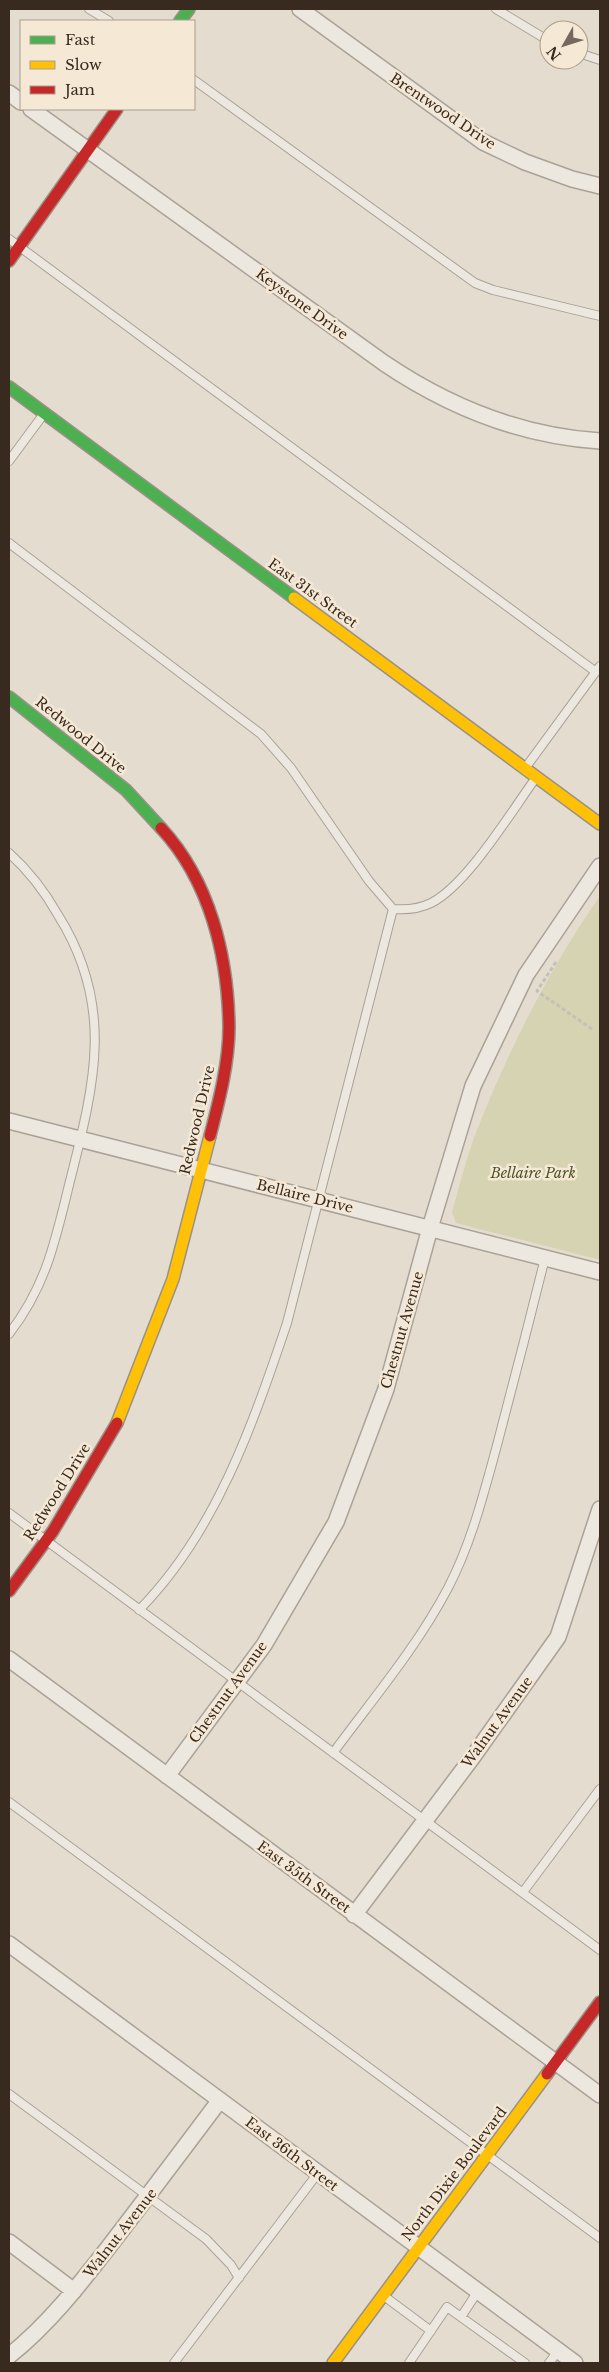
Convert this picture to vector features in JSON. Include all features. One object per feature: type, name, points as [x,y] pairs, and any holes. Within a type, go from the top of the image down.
[{"type":"street","points":[[181,20],[189,9]]},
{"type":"street","name":"Brentwood Drive","points":[[300,9],[483,142],[525,162],[572,179],[600,186]]},
{"type":"street","points":[[9,93],[20,101]]},
{"type":"street","name":"Keystone Drive","points":[[32,110],[384,364],[422,388],[487,418],[540,433],[600,441]]},
{"type":"street","points":[[9,261],[116,110]]},
{"type":"street","name":"East 31st Street","points":[[9,387],[600,824]]},
{"type":"street","name":"Redwood Drive","points":[[9,697],[77,749],[132,796],[171,839],[201,890],[215,925],[225,966],[229,1028],[221,1089],[173,1279],[119,1419],[45,1542],[9,1591]]},
{"type":"street","name":"Chestnut Avenue","points":[[167,1776],[264,1644],[336,1522],[386,1389],[430,1228],[477,1077],[526,975],[600,866]]},
{"type":"street","name":"Bellaire Drive","points":[[9,1121],[600,1272]]},
{"type":"street","name":"Walnut Avenue","points":[[354,1915],[558,1637],[600,1509]]},
{"type":"street","name":"East 35th Street","points":[[9,1659],[354,1915],[600,2094]]},
{"type":"street","name":"East 36th Street","points":[[9,1944],[575,2363]]},
{"type":"street","name":"North Dixie Boulevard","points":[[333,2363],[600,2002]]},
{"type":"street","name":"Walnut Avenue","points":[[9,2356],[30,2339],[74,2291],[147,2198],[220,2100]]},
{"type":"street","points":[[9,2242],[74,2291]]},
{"type":"lane","points":[[89,9],[106,20]]},
{"type":"lane","points":[[496,9],[539,35]]},
{"type":"lane","points":[[195,81],[475,282],[493,290],[600,316]]},
{"type":"lane","points":[[9,239],[598,669],[525,768]]},
{"type":"lane","points":[[9,462],[45,413]]},
{"type":"lane","points":[[9,543],[261,734],[292,768],[369,882],[393,909]]},
{"type":"lane","points":[[393,909],[416,908],[432,903],[446,892],[468,871],[537,777]]},
{"type":"lane","points":[[9,853],[20,863],[51,903],[66,927],[82,961],[90,987],[94,1008],[95,1035],[93,1071],[81,1139],[51,1256],[40,1288],[9,1334]]},
{"type":"lane","points":[[139,1610],[158,1590],[199,1532],[245,1440],[265,1389],[287,1322],[393,909]]},
{"type":"lane","points":[[333,1753],[404,1658],[448,1588],[464,1553],[477,1517],[545,1258]]},
{"type":"lane","points":[[9,1513],[45,1542],[238,1680],[424,1822],[523,1892],[600,1950]]},
{"type":"lane","points":[[523,1892],[600,1789]]},
{"type":"lane","points":[[9,1802],[600,2238]]},
{"type":"lane","points":[[9,2094],[206,2240],[231,2265],[239,2278]]},
{"type":"lane","points":[[174,2363],[318,2173]]},
{"type":"lane","points":[[461,2317],[478,2291]]},
{"type":"lane","points":[[383,2295],[431,2331]]},
{"type":"lane","points":[[409,2363],[447,2307],[525,2363]]},
{"type":"lane","points":[[549,2363],[558,2350]]},
{"type":"path","points":[[558,958],[537,991],[592,1029]]},
{"type":"green space","name":"Bellaire Park","points":[[600,896],[600,1260],[456,1223],[452,1212],[475,1135],[501,1072],[547,982]]},
{"type":"traffic: fast","points":[[181,20],[189,9]]},
{"type":"traffic: fast","points":[[9,387],[294,598]]},
{"type":"traffic: fast","points":[[9,697],[126,790],[161,828]]},
{"type":"traffic: slow","points":[[294,598],[600,824]]},
{"type":"traffic: slow","points":[[117,1423],[173,1279],[210,1136]]},
{"type":"traffic: slow","points":[[333,2363],[547,2074]]},
{"type":"traffic: jam","points":[[9,261],[116,110]]},
{"type":"traffic: jam","points":[[161,828],[178,849],[192,871],[204,896],[213,921],[225,973],[229,1041],[223,1082],[210,1136]]},
{"type":"traffic: jam","points":[[9,1591],[53,1531],[117,1423]]},
{"type":"traffic: jam","points":[[547,2074],[600,2002]]}]
